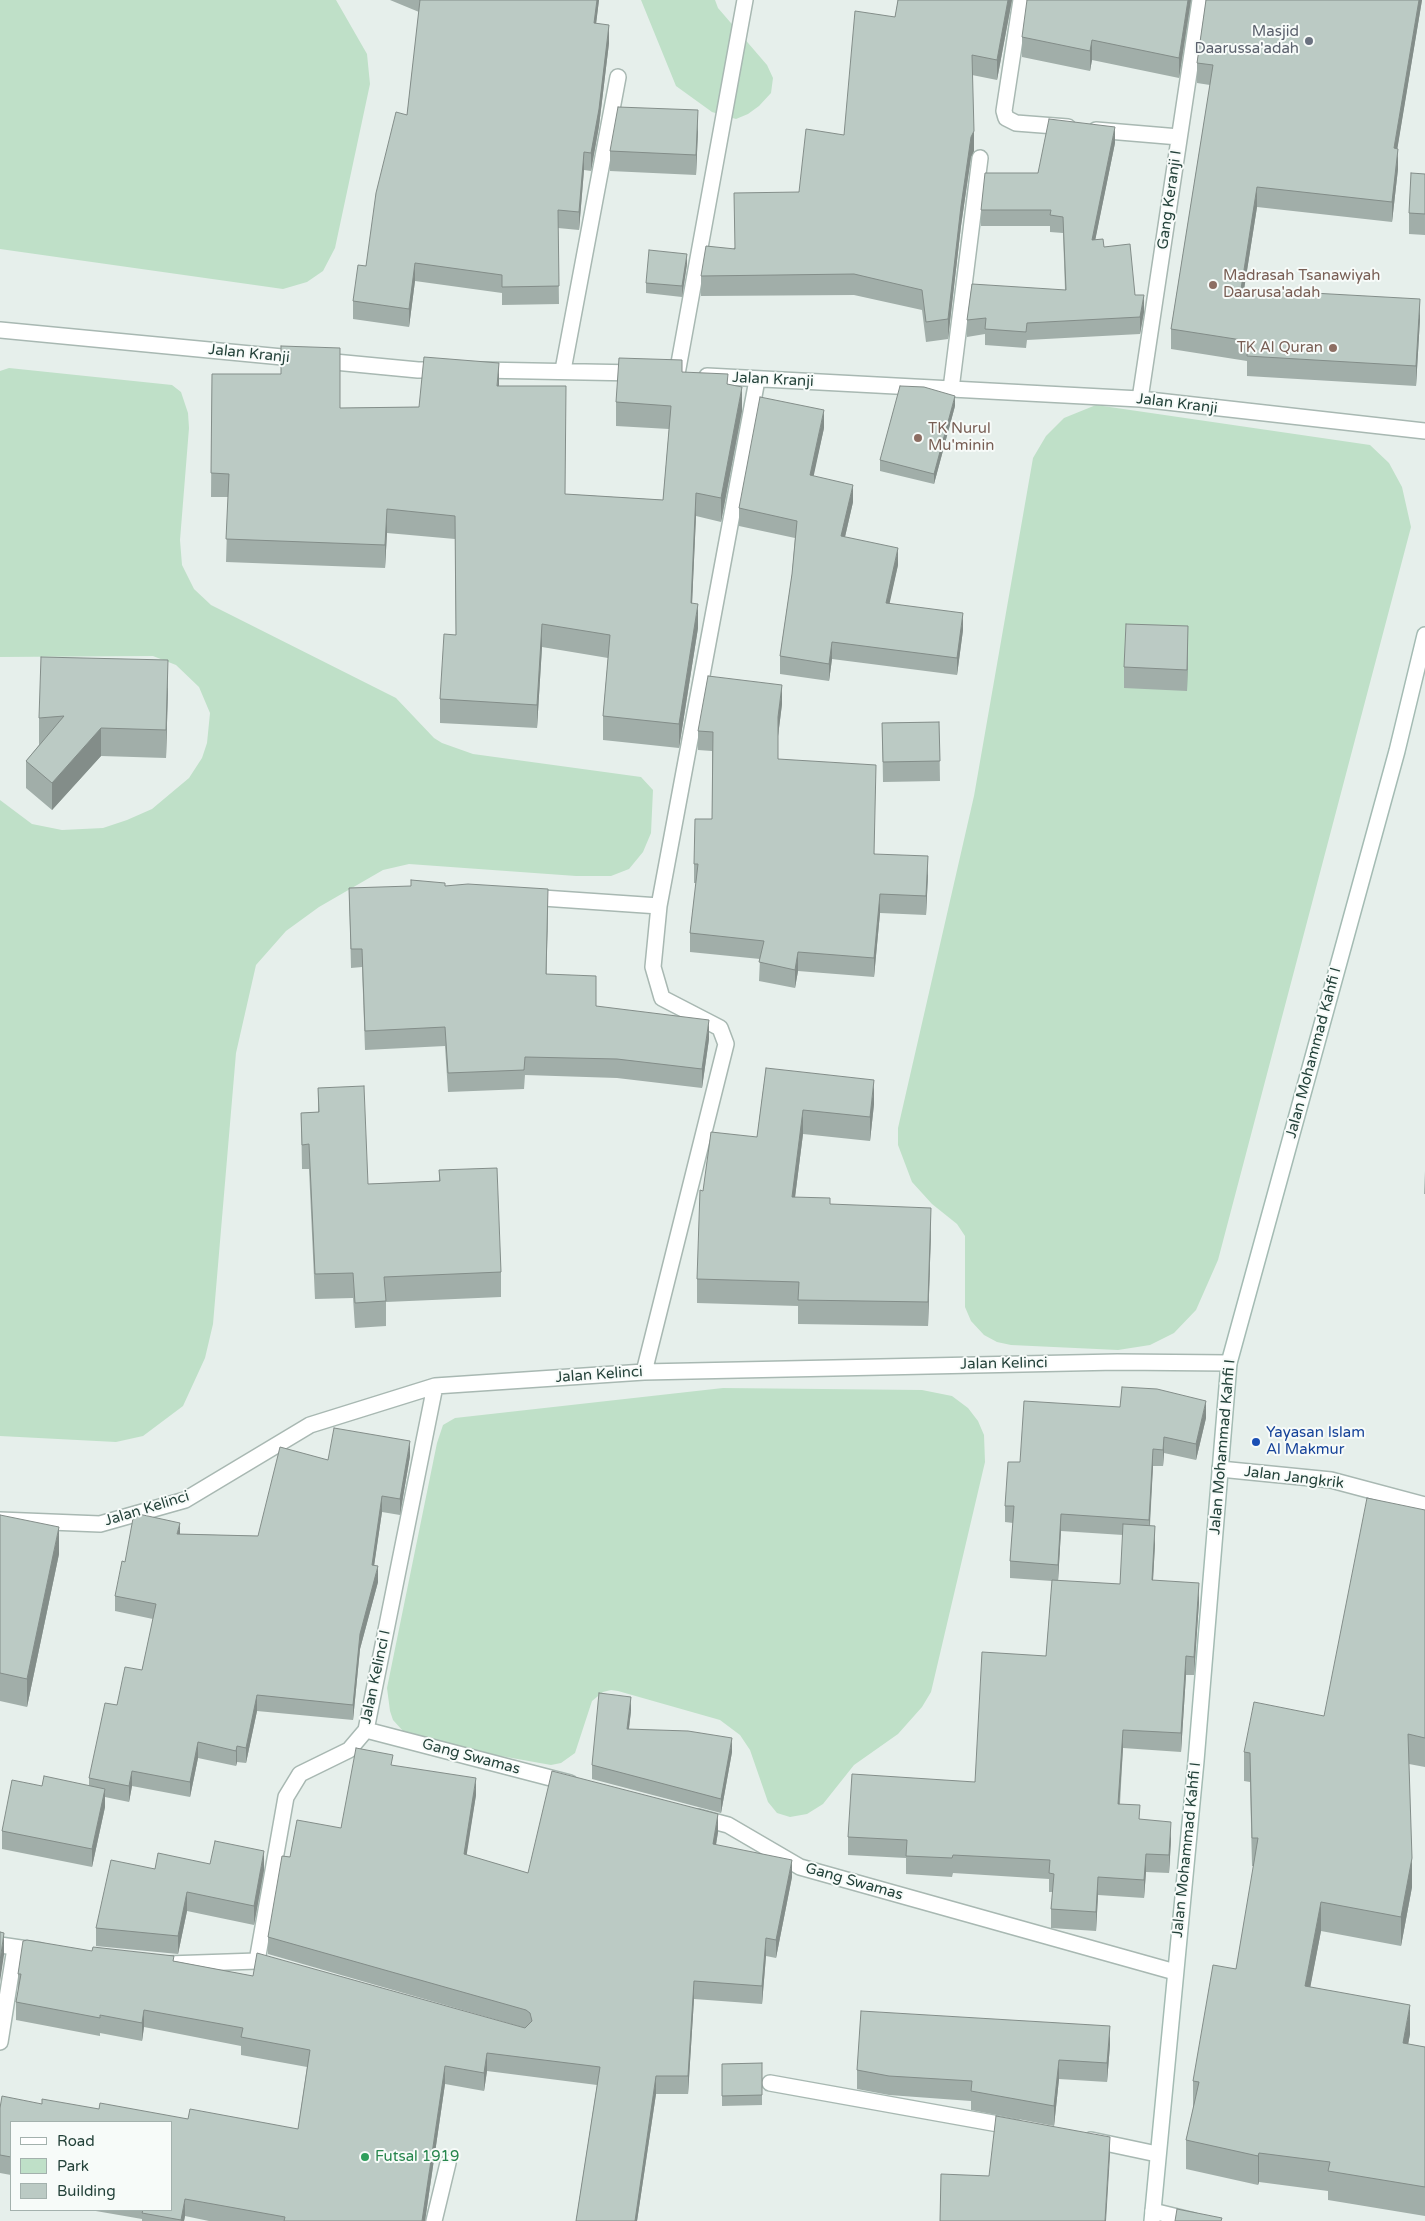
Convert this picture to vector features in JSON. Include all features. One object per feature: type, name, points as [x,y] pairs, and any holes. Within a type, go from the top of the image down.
[{"type":"street","points":[[677,374],[745,0]]},
{"type":"street","points":[[1021,0],[1004,111],[1006,118],[1016,123],[1179,137]]},
{"type":"street","name":"Gang Keranji I","points":[[1140,399],[1200,0]]},
{"type":"street","points":[[563,370],[618,77]]},
{"type":"street","points":[[951,389],[980,158]]},
{"type":"street","name":"Jalan Kranji","points":[[0,330],[418,370],[563,370],[653,373],[1140,399],[1425,431]]},
{"type":"street","points":[[644,1372],[726,1044],[720,1028],[662,998],[653,967],[659,906],[757,380]]},
{"type":"street","name":"Jalan Mohammad Kahfi I","points":[[1152,2216],[1229,1363],[1397,751],[1425,635]]},
{"type":"street","points":[[512,896],[659,906]]},
{"type":"street","name":"Jalan Kelinci","points":[[0,1520],[100,1524],[185,1500],[310,1425],[435,1386],[644,1372],[1117,1362],[1229,1363]]},
{"type":"street","name":"Jalan Kelinci I","points":[[257,1961],[259,1940],[286,1797],[300,1774],[349,1750],[366,1730],[435,1386]]},
{"type":"street","name":"Jalan Jangkrik","points":[[1220,1469],[1331,1480],[1425,1505]]},
{"type":"street","name":"Gang Swamas","points":[[366,1730],[585,1787]]},
{"type":"street","name":"Gang Swamas","points":[[681,1812],[728,1825],[800,1867],[1175,1972]]},
{"type":"street","points":[[0,1945],[54,1952]]},
{"type":"street","points":[[0,2042],[15,1948]]},
{"type":"street","points":[[153,1962],[172,1964],[257,1961],[276,1966]]},
{"type":"street","points":[[770,2083],[1034,2130]]},
{"type":"street","points":[[1073,2137],[1157,2154]]},
{"type":"street","points":[[434,2221],[448,2164]]},
{"type":"street","points":[[1152,2216],[1194,2221]]},
{"type":"green space","points":[[0,0],[336,0],[367,54],[370,84],[335,248],[323,271],[307,282],[283,289],[0,249]]},
{"type":"green space","points":[[641,0],[715,0],[718,8],[767,65],[773,78],[771,93],[759,106],[748,114],[736,119],[712,112],[676,86]]},
{"type":"green space","points":[[9,368],[172,385],[181,392],[188,413],[189,428],[180,540],[182,565],[194,589],[211,605],[396,698],[434,738],[442,743],[473,754],[641,777],[653,790],[651,833],[643,852],[629,869],[611,876],[576,876],[409,864],[383,870],[319,907],[286,931],[256,965],[236,1053],[213,1324],[205,1358],[183,1406],[143,1436],[116,1442],[0,1436],[0,800],[32,824],[62,830],[103,828],[127,820],[152,809],[189,778],[202,758],[207,743],[210,713],[199,687],[176,665],[153,656],[0,657],[0,371]]},
{"type":"green space","points":[[1096,405],[1370,445],[1389,463],[1402,487],[1411,527],[1218,1260],[1196,1310],[1174,1333],[1150,1345],[1118,1350],[1011,1345],[997,1342],[984,1335],[971,1321],[965,1307],[965,1236],[957,1224],[932,1204],[912,1182],[898,1145],[898,1128],[974,796],[1033,458],[1046,436],[1064,418]]},
{"type":"green space","points":[[723,1388],[922,1390],[952,1396],[968,1408],[978,1421],[984,1435],[985,1462],[931,1692],[922,1707],[898,1734],[854,1765],[823,1804],[807,1814],[790,1817],[777,1813],[768,1802],[750,1750],[740,1735],[720,1720],[618,1691],[603,1692],[592,1701],[575,1753],[561,1763],[551,1765],[434,1744],[412,1737],[403,1731],[393,1720],[387,1688],[437,1443],[443,1425],[455,1418]]},
{"type":"building","points":[[420,0],[597,0],[594,23],[609,25],[599,109],[591,153],[584,152],[579,212],[558,210],[559,286],[502,287],[502,275],[415,263],[409,309],[353,301],[358,265],[366,266],[376,193],[396,112],[407,115]]},
{"type":"building","points":[[898,0],[1008,0],[997,60],[972,55],[974,131],[971,137],[961,206],[948,319],[926,322],[922,290],[854,274],[701,276],[706,246],[735,249],[734,193],[799,192],[806,129],[844,135],[855,11],[895,17]]},
{"type":"building","points":[[1027,0],[1188,0],[1179,58],[1092,40],[1090,51],[1022,37]]},
{"type":"building","points":[[1206,0],[1419,0],[1394,148],[1398,149],[1392,202],[1257,187],[1241,289],[1420,299],[1416,366],[1247,356],[1248,341],[1171,329],[1213,65],[1197,63]]},
{"type":"building","points":[[618,107],[698,110],[696,155],[610,151]]},
{"type":"building","points":[[1049,119],[1115,127],[1092,240],[1103,239],[1104,247],[1130,244],[1135,295],[1144,295],[1140,317],[1027,323],[1026,332],[985,329],[986,318],[967,320],[972,284],[1066,290],[1063,217],[1050,215],[1051,210],[981,210],[985,173],[1038,173]]},
{"type":"building","points":[[1411,173],[1425,174],[1425,214],[1409,213]]},
{"type":"building","points":[[649,250],[687,254],[682,286],[646,283]]},
{"type":"building","points":[[281,346],[340,348],[340,408],[419,407],[424,357],[499,363],[497,386],[566,386],[565,494],[663,500],[671,406],[616,402],[619,358],[682,360],[682,372],[728,374],[727,384],[742,387],[721,498],[696,493],[691,603],[698,604],[679,724],[603,716],[610,635],[542,624],[537,705],[440,699],[444,634],[456,635],[455,516],[387,509],[385,545],[226,539],[229,474],[211,473],[212,374],[281,374]]},
{"type":"building","name":"TK Nurul Mu'minin","points":[[900,386],[924,387],[955,396],[934,474],[880,460]]},
{"type":"building","points":[[760,397],[824,410],[810,475],[853,485],[841,536],[898,548],[886,603],[963,613],[957,658],[832,642],[829,664],[780,656],[792,574],[797,521],[739,508]]},
{"type":"building","points":[[1126,624],[1188,626],[1187,670],[1124,667]]},
{"type":"building","points":[[41,657],[168,660],[166,730],[101,728],[52,783],[26,761],[64,716],[39,718]]},
{"type":"building","points":[[708,676],[782,685],[778,717],[778,759],[876,765],[874,854],[928,856],[926,896],[880,894],[874,958],[798,952],[795,970],[759,962],[764,941],[690,933],[698,864],[694,864],[695,819],[712,819],[713,732],[698,731]]},
{"type":"building","points":[[939,722],[940,761],[883,762],[882,723]]},
{"type":"building","points":[[411,880],[445,883],[445,886],[468,884],[548,889],[546,974],[596,976],[596,1006],[709,1020],[702,1069],[617,1059],[525,1057],[524,1070],[448,1073],[445,1027],[365,1031],[362,949],[351,949],[349,888],[411,886]]},
{"type":"building","points":[[766,1068],[874,1080],[870,1117],[803,1110],[792,1197],[830,1198],[830,1204],[931,1208],[928,1302],[798,1300],[799,1282],[697,1279],[700,1190],[703,1191],[711,1132],[757,1137]]},
{"type":"building","points":[[364,1086],[368,1184],[440,1181],[439,1170],[497,1168],[501,1272],[384,1277],[386,1301],[355,1303],[353,1273],[315,1274],[309,1144],[302,1145],[301,1113],[319,1112],[318,1088]]},
{"type":"building","points":[[1122,1387],[1157,1389],[1206,1401],[1196,1444],[1164,1437],[1163,1450],[1153,1449],[1149,1520],[1061,1514],[1058,1565],[1010,1561],[1014,1506],[1005,1506],[1008,1462],[1020,1462],[1024,1401],[1120,1407]]},
{"type":"building","points":[[334,1428],[410,1441],[400,1499],[382,1496],[372,1565],[378,1566],[360,1634],[353,1705],[257,1695],[246,1748],[237,1746],[236,1751],[198,1742],[190,1782],[132,1771],[129,1786],[89,1778],[105,1703],[117,1705],[125,1667],[142,1670],[156,1604],[115,1596],[122,1561],[125,1562],[134,1513],[180,1523],[177,1534],[258,1536],[280,1447],[328,1460]]},
{"type":"building","points":[[1367,1498],[1425,1510],[1425,1738],[1408,1734],[1412,1858],[1401,1917],[1321,1902],[1305,1986],[1410,2005],[1403,2043],[1425,2047],[1425,2187],[1328,2171],[1330,2162],[1259,2153],[1258,2156],[1186,2140],[1199,2082],[1193,2081],[1213,1965],[1236,1969],[1258,1838],[1252,1838],[1250,1753],[1244,1752],[1254,1702],[1324,1716]]},
{"type":"building","points":[[0,1515],[59,1527],[27,1679],[0,1673]]},
{"type":"building","points":[[1123,1524],[1155,1526],[1152,1580],[1199,1583],[1194,1657],[1186,1656],[1181,1733],[1123,1730],[1118,1804],[1140,1805],[1139,1819],[1171,1822],[1169,1855],[1146,1854],[1144,1880],[1098,1877],[1096,1912],[1051,1909],[1054,1874],[1049,1873],[1050,1860],[953,1855],[952,1858],[906,1856],[907,1840],[848,1837],[852,1774],[975,1782],[982,1652],[1046,1656],[1052,1580],[1120,1584]]},
{"type":"building","points":[[599,1693],[631,1697],[627,1729],[688,1731],[732,1738],[721,1799],[592,1765]]},
{"type":"building","points":[[356,1748],[393,1755],[391,1765],[476,1778],[464,1854],[528,1873],[552,1771],[718,1814],[713,1844],[792,1860],[776,1940],[766,1938],[762,1986],[694,1981],[688,2076],[656,2076],[635,2221],[576,2221],[600,2067],[487,2053],[484,2073],[445,2066],[422,2221],[284,2221],[285,2217],[185,2199],[181,2220],[142,2213],[143,2211],[172,2211],[172,2121],[10,2121],[10,2157],[0,2155],[0,2108],[2,2096],[42,2104],[42,2099],[99,2109],[100,2103],[188,2119],[190,2109],[298,2129],[310,2050],[241,2037],[243,2028],[144,2010],[142,2023],[100,2015],[100,2018],[16,2002],[21,1974],[18,1974],[23,1941],[27,1940],[92,1951],[93,1947],[174,1956],[173,1961],[253,1976],[257,1953],[525,2028],[532,2021],[530,2013],[526,2010],[268,1937],[282,1856],[290,1857],[297,1820],[341,1828]]},
{"type":"building","points":[[44,1776],[105,1789],[92,1849],[2,1831],[12,1780],[42,1786]]},
{"type":"building","points":[[215,1841],[264,1851],[254,1906],[187,1892],[178,1936],[96,1928],[111,1860],[155,1869],[158,1853],[210,1864]]},
{"type":"building","points":[[0,1932],[4,1933],[0,1961]]},
{"type":"building","points":[[861,2011],[1110,2026],[1107,2063],[1059,2060],[1054,2106],[971,2091],[972,2081],[889,2076],[857,2070]]},
{"type":"building","points":[[762,2063],[762,2095],[722,2096],[722,2064]]},
{"type":"building","points":[[996,2116],[1110,2137],[1105,2221],[940,2221],[941,2174],[989,2176]]},
{"type":"building","points":[[1177,2209],[1222,2218],[1221,2221],[1175,2221]]},
{"type":"place","name":"Masjid Daarussa'adah","points":[[1309,41]]},
{"type":"place","name":"Madrasah Tsanawiyah Daarusa'adah","points":[[1213,285]]},
{"type":"place","name":"TK Al Quran","points":[[1333,348]]},
{"type":"place","name":"TK Nurul Mu'minin","points":[[918,438]]},
{"type":"place","name":"Yayasan Islam Al Makmur","points":[[1256,1442]]},
{"type":"place","name":"Futsal 1919","points":[[365,2157]]}]
